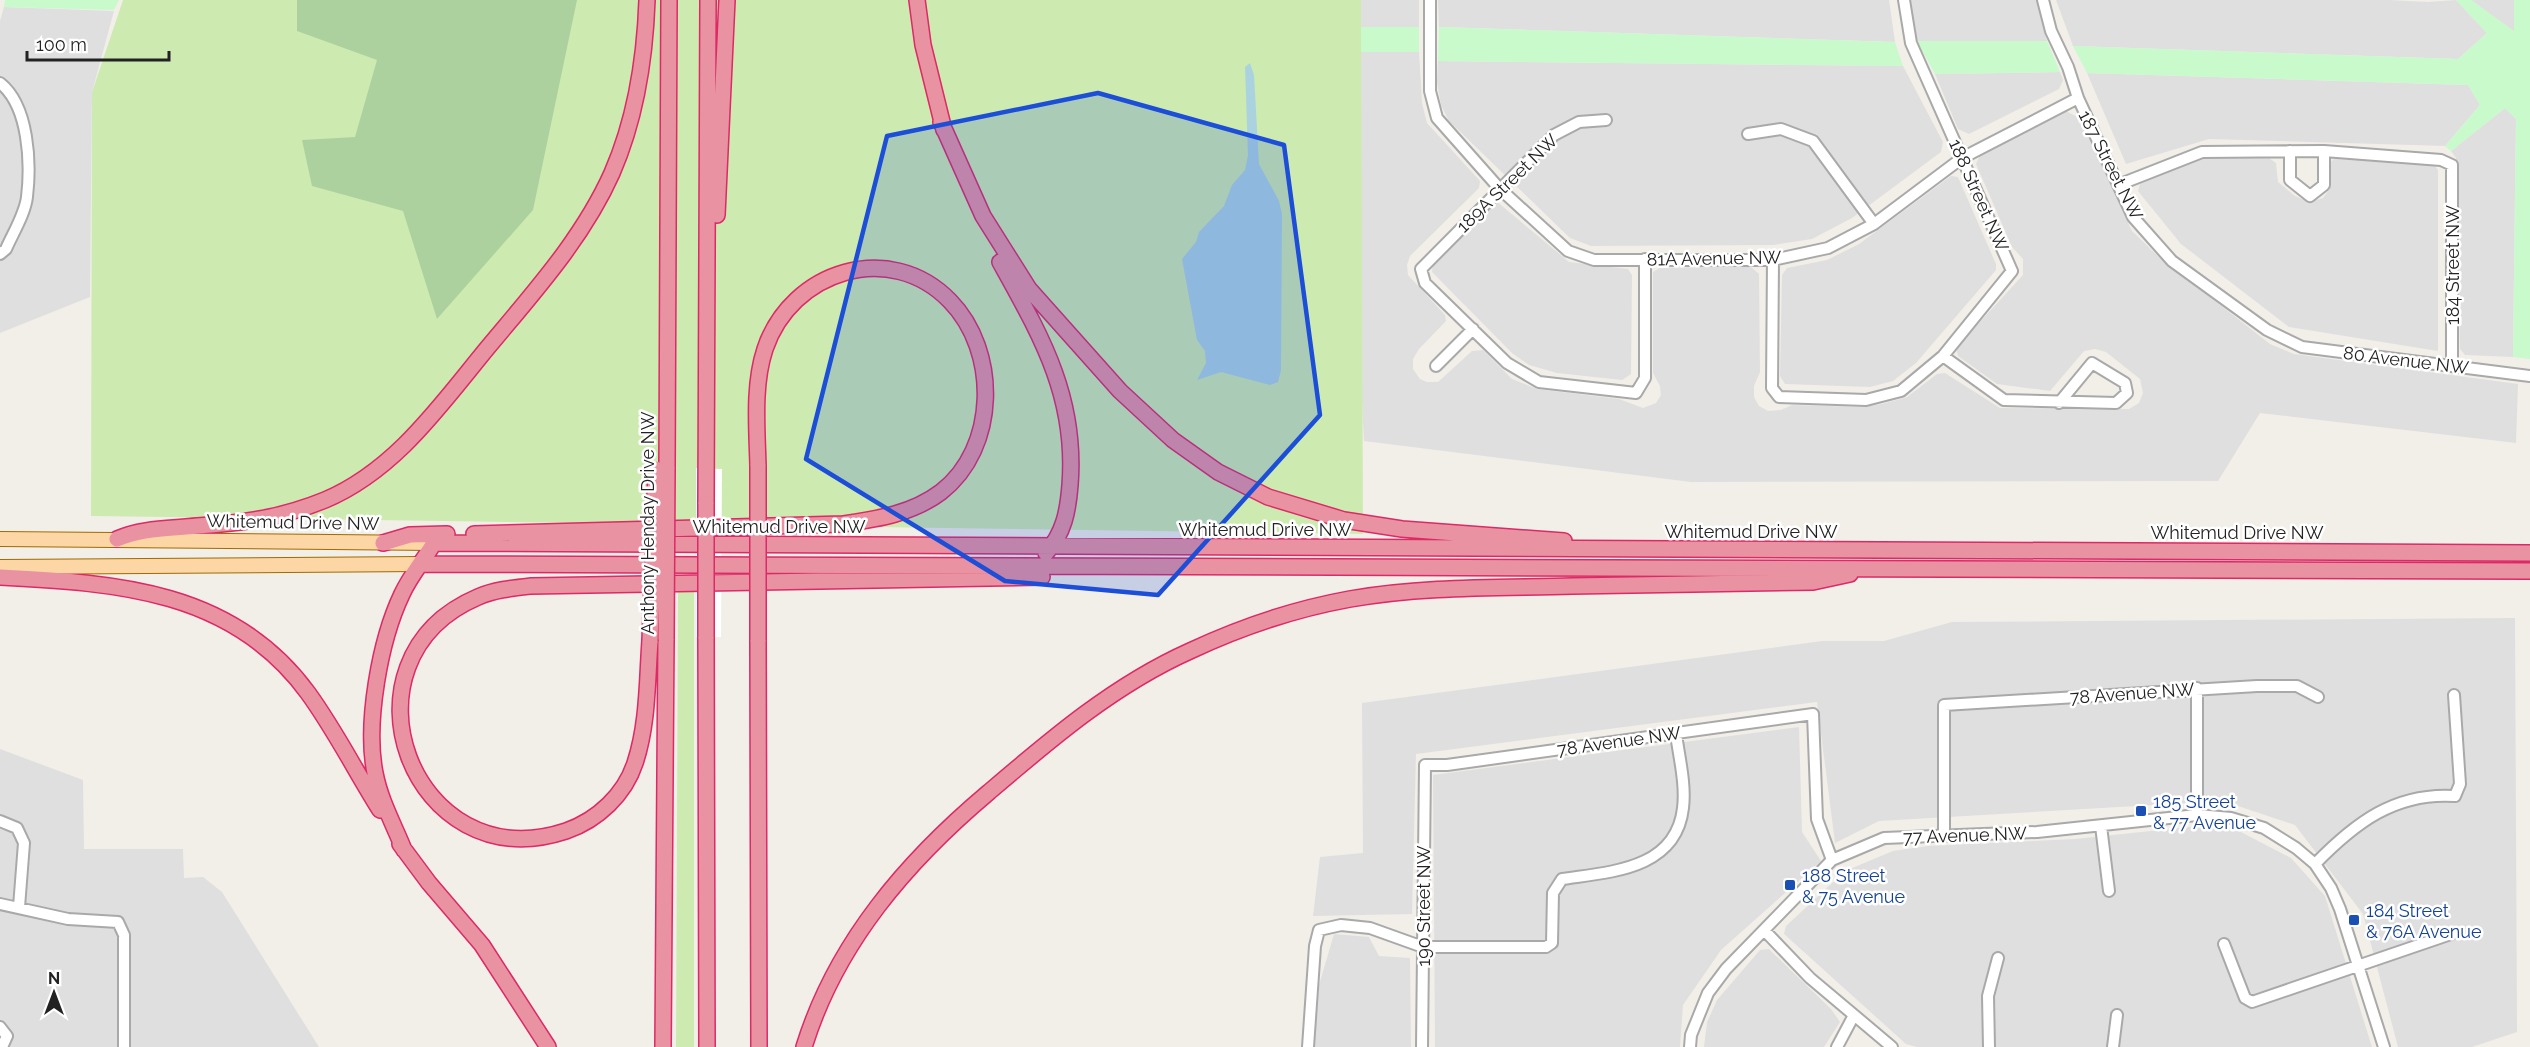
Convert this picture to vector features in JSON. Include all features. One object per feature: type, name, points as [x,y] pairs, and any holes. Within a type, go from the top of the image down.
[{"type":"highway","points":[[117,539],[135,531],[243,522],[284,516],[351,486],[385,463],[410,440],[517,313],[591,216],[613,172],[628,131],[640,77],[647,0]]},
{"type":"highway","name":"Anthony Henday Drive NW","points":[[663,1047],[666,639],[661,469],[667,421],[669,0]]},
{"type":"highway","points":[[707,1047],[708,0]]},
{"type":"highway","points":[[707,243],[717,217],[727,0]]},
{"type":"highway","points":[[917,0],[923,45],[941,122],[957,175],[976,220],[1035,323],[1054,366],[1067,409],[1071,469],[1068,510],[1062,531],[1051,548],[1031,567]]},
{"type":"highway","points":[[941,122],[983,216],[1029,289],[1068,336],[1120,391],[1173,440],[1218,472],[1268,496],[1344,520],[1465,534],[1722,551]]},
{"type":"highway","points":[[383,543],[410,535],[843,524],[888,518],[912,508],[940,492],[955,478],[969,459],[980,433],[985,406],[983,363],[975,339],[952,302],[922,280],[882,268],[856,268],[833,274],[800,294],[772,331],[765,350],[758,384],[758,466],[758,640],[759,1047]]},
{"type":"highway","points":[[661,469],[650,640],[643,732],[635,765],[618,794],[603,811],[585,823],[562,832],[534,837],[490,833],[467,824],[446,811],[429,795],[416,776],[406,755],[400,726],[401,695],[410,663],[426,635],[462,604],[494,591],[531,586],[1122,576],[1219,567]]},
{"type":"highway","points":[[404,850],[375,775],[371,746],[372,715],[391,623],[402,593],[434,543]]},
{"type":"highway","name":"Whitemud Drive NW","points":[[434,543],[1051,548],[2530,553]]},
{"type":"highway","name":"Whitemud Drive NW","points":[[421,564],[2530,571]]},
{"type":"highway","points":[[804,1047],[819,1006],[848,948],[870,915],[914,862],[953,822],[1081,716],[1131,683],[1188,651],[1277,617],[1352,598],[1479,588],[1813,582],[1883,568]]},
{"type":"highway","points":[[0,577],[103,583],[145,590],[197,608],[245,633],[268,651],[308,693],[404,850],[482,945],[548,1047]]},
{"type":"main road","name":"Whitemud Drive NW","points":[[0,539],[434,543]]},
{"type":"main road","name":"Whitemud Drive NW","points":[[0,567],[421,564]]},
{"type":"street","name":"81A Avenue NW","points":[[1430,0],[1430,91],[1437,118],[1499,188],[1568,250],[1594,260],[1773,260],[1828,248],[1874,224],[1962,158],[2078,98]]},
{"type":"street","name":"188 Street NW","points":[[1773,260],[1772,388],[1779,397],[1866,400],[1901,391],[1943,356],[2012,271],[1911,43],[1904,0]]},
{"type":"street","name":"187 Street NW","points":[[2043,0],[2051,31],[2068,67],[2078,98],[2133,217],[2172,261],[2283,340]]},
{"type":"street","points":[[0,83],[9,90],[27,132],[27,199],[6,249],[0,254]]},
{"type":"street","name":"189A Street NW","points":[[1473,329],[1425,283],[1421,269],[1554,135],[1579,122],[1606,120]]},
{"type":"street","points":[[1748,134],[1781,129],[1812,141],[1874,224]]},
{"type":"street","points":[[2118,185],[2202,152],[2290,151],[2324,151],[2324,185],[2310,196],[2290,180],[2290,151]]},
{"type":"street","name":"184 Street NW","points":[[2324,151],[2441,160],[2452,165],[2452,365]]},
{"type":"street","points":[[1436,366],[1473,329],[1507,363],[1539,382],[1636,393],[1645,378],[1645,259]]},
{"type":"street","name":"80 Avenue NW","points":[[2283,340],[2322,351],[2530,375]]},
{"type":"street","points":[[1943,356],[2004,400],[2059,403],[2116,403],[2127,393],[2125,383],[2092,363],[2059,403]]},
{"type":"street","name":"78 Avenue NW","points":[[1944,835],[1944,705],[2198,688],[2297,686],[2318,697]]},
{"type":"street","points":[[2197,815],[2198,688]]},
{"type":"street","points":[[2384,1047],[2340,909],[2331,888],[2315,864],[2342,837],[2401,801],[2441,795],[2455,796],[2460,784],[2454,695]]},
{"type":"street","name":"78 Avenue NW","points":[[1425,765],[1447,765],[1813,714],[1816,819],[1832,860]]},
{"type":"street","points":[[1308,1047],[1315,946],[1319,930],[1341,925],[1370,928],[1423,947],[1546,947],[1552,943],[1553,893],[1562,879],[1636,866],[1654,857],[1677,827],[1683,810],[1683,793],[1676,734]]},
{"type":"street","name":"190 Street NW","points":[[1422,1047],[1425,765]]},
{"type":"street","name":"77 Avenue NW","points":[[1832,860],[1884,838],[2037,832],[2197,815],[2231,818],[2264,828],[2296,848],[2315,864]]},
{"type":"street","points":[[0,821],[17,828],[24,843],[19,907]]},
{"type":"street","points":[[2101,826],[2109,891]]},
{"type":"street","points":[[1689,1047],[1691,1035],[1708,993],[1726,969],[1832,860]]},
{"type":"street","points":[[0,904],[68,919],[115,921],[121,926],[124,935],[124,1047]]},
{"type":"street","points":[[1764,930],[1853,1017],[1892,1047]]},
{"type":"street","points":[[2224,944],[2245,998],[2252,1002],[2359,963],[2454,933]]},
{"type":"street","points":[[1989,1047],[1988,996],[1998,958]]},
{"type":"street","points":[[2113,1047],[2117,1015]]},
{"type":"street","points":[[1837,1047],[1853,1017]]},
{"type":"street","points":[[0,1027],[7,1036],[2,1047]]},
{"type":"highlighted area","points":[[1098,93],[1284,145],[1320,415],[1158,595],[1005,581],[806,459],[887,136]]},
{"type":"shaded area","points":[[1361,0],[1419,0],[1419,27],[1361,27]]},
{"type":"shaded area","points":[[1438,0],[1889,0],[1895,42],[1439,27]]},
{"type":"shaded area","points":[[1910,0],[2036,0],[2047,41],[1917,41]]},
{"type":"shaded area","points":[[2056,0],[2428,2],[2456,0],[2487,33],[2458,59],[2073,46]]},
{"type":"shaded area","points":[[2514,0],[2515,32],[2472,1]]},
{"type":"shaded area","points":[[4,7],[114,11],[92,92],[90,297],[0,333],[0,21]]},
{"type":"shaded area","points":[[1361,52],[1419,52],[1422,103],[1427,123],[1480,181],[1479,188],[1410,256],[1407,265],[1408,275],[1445,315],[1446,321],[1419,349],[1413,359],[1413,369],[1420,379],[1427,382],[1438,382],[1472,351],[1483,350],[1512,379],[1537,389],[1619,399],[1643,408],[1656,403],[1661,395],[1660,386],[1653,373],[1653,272],[1660,268],[1750,266],[1759,274],[1760,372],[1754,386],[1754,397],[1759,406],[1768,411],[1781,410],[1792,405],[1863,407],[1882,404],[1907,397],[1937,374],[1945,373],[2000,408],[2129,409],[2139,403],[2143,393],[2140,379],[2106,352],[2095,349],[2084,351],[2050,391],[1997,384],[1958,356],[1956,348],[2023,275],[2023,259],[2012,247],[1976,164],[1980,155],[2066,111],[2079,118],[2132,231],[2160,258],[2270,344],[2294,354],[2518,384],[2516,443],[2260,413],[2218,481],[1691,482],[1364,441],[1353,228]]},
{"type":"shaded area","points":[[1438,61],[1903,66],[1943,142],[1941,152],[1852,218],[1812,239],[1773,245],[1591,246],[1570,238],[1449,121],[1441,105],[1437,82]]},
{"type":"shaded area","points":[[2060,72],[2063,80],[2059,89],[1969,134],[1958,129],[1935,74]]},
{"type":"shaded area","points":[[2087,73],[2468,85],[2480,105],[2445,146],[2209,139],[2126,164]]},
{"type":"shaded area","points":[[2505,108],[2516,119],[2513,357],[2465,355],[2460,349],[2456,158],[2451,151]]},
{"type":"shaded area","points":[[2202,157],[2269,158],[2276,163],[2278,182],[2295,196],[2310,202],[2323,198],[2329,190],[2329,163],[2334,159],[2432,163],[2438,170],[2438,351],[2289,327],[2181,244],[2138,191],[2140,184]]},
{"type":"shaded area","points":[[1951,176],[1958,177],[1996,264],[1996,270],[1916,363],[1893,381],[1870,387],[1785,384],[1780,376],[1782,275],[1787,268],[1827,260],[1859,244]]},
{"type":"shaded area","points":[[1495,200],[1569,262],[1628,269],[1632,275],[1631,374],[1622,380],[1557,373],[1529,365],[1512,353],[1432,272],[1433,263]]},
{"type":"shaded area","points":[[2515,618],[2517,1032],[2472,1047],[2398,1047],[2363,914],[2295,825],[2223,801],[1879,821],[1835,843],[1817,702],[1416,754],[1412,914],[1313,916],[1320,857],[1363,853],[1362,703],[1822,641],[1884,641],[1952,622]]},
{"type":"shaded area","points":[[1799,727],[1802,832],[1821,861],[1721,950],[1683,1005],[1680,1047],[1435,1047],[1433,775]]},
{"type":"shaded area","points":[[0,749],[83,780],[84,849],[183,849],[184,878],[203,877],[222,892],[319,1047],[0,1047]]},
{"type":"shaded area","points":[[2198,826],[2239,831],[2291,858],[2325,896],[2372,1047],[1917,1047],[1906,1044],[1784,934],[1786,926],[1845,871],[1893,851],[1928,846],[2075,839]]},
{"type":"shaded area","points":[[1334,934],[1369,937],[1379,956],[1410,958],[1411,1047],[1314,1047],[1319,985]]},
{"type":"shaded area","points":[[1769,949],[1831,1009],[1840,1022],[1824,1047],[1704,1047],[1707,1022],[1717,1000],[1760,950]]},
{"type":"green space","points":[[5,0],[119,0],[114,10],[4,7]]},
{"type":"green space","points":[[123,0],[1361,0],[1363,534],[91,516],[92,92]]},
{"type":"green space","points":[[297,0],[577,0],[533,210],[437,319],[403,211],[312,186],[302,140],[355,137],[377,60],[297,31]]},
{"type":"green space","points":[[2456,0],[2471,0],[2514,31],[2514,0],[2530,0],[2530,359],[2513,357],[2516,119],[2505,108],[2451,151],[2445,146],[2480,105],[2468,85],[2087,73],[2073,46],[2458,59],[2487,33]]},
{"type":"green space","points":[[1361,27],[1419,27],[1419,52],[1361,52]]},
{"type":"green space","points":[[1439,27],[1895,42],[1903,66],[1438,61]]},
{"type":"green space","points":[[1917,41],[2047,41],[2060,72],[1935,74]]},
{"type":"green space","points":[[678,592],[694,592],[694,1047],[676,1047]]},
{"type":"water","points":[[1250,63],[1254,75],[1259,164],[1279,201],[1282,214],[1281,370],[1278,382],[1270,385],[1221,372],[1197,380],[1206,363],[1205,351],[1197,340],[1182,259],[1196,242],[1199,232],[1224,206],[1232,185],[1245,170],[1248,155],[1245,67]]},
{"type":"pier","points":[[696,468],[722,469],[721,637],[696,637]]},
{"type":"place","name":"185 Street & 77 Avenue","points":[[2141,811]]},
{"type":"place","name":"188 Street & 75 Avenue","points":[[1790,885]]},
{"type":"place","name":"184 Street & 76A Avenue","points":[[2354,920]]}]
